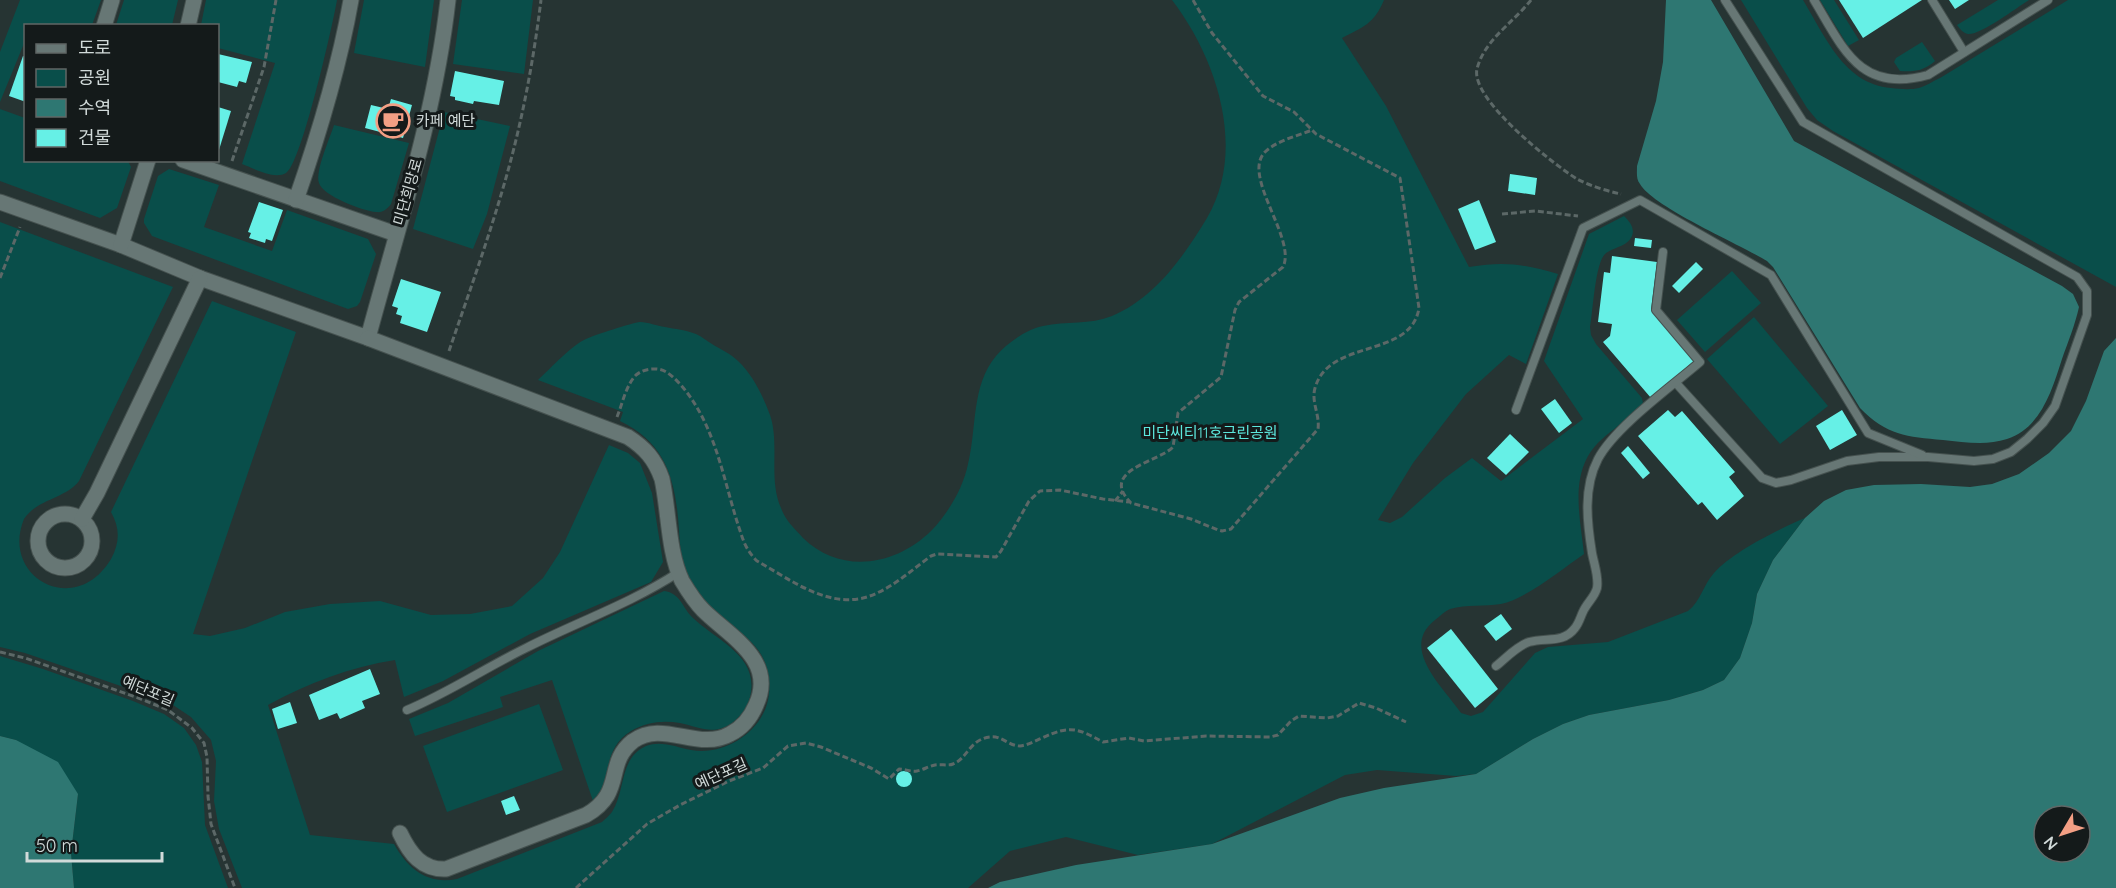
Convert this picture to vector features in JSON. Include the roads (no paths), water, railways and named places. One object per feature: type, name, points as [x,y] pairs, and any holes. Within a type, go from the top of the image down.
[{"type":"street","points":[[105,24],[112,0]]},
{"type":"street","points":[[188,24],[194,0]]},
{"type":"street","points":[[296,200],[334,77],[351,0]]},
{"type":"street","name":"미단희망로","points":[[189,162],[396,234],[409,196],[429,118],[448,0]]},
{"type":"street","points":[[121,245],[147,162]]},
{"type":"street","points":[[0,202],[121,245],[200,278],[611,431],[642,446],[658,467],[679,572],[691,595],[703,610],[744,645],[754,658],[761,686],[759,700],[752,713],[742,725],[717,740],[703,740],[659,732],[645,735],[624,750],[617,762],[613,787],[593,811],[454,868],[437,870],[427,866],[411,854],[400,833]]},
{"type":"street","points":[[368,339],[396,234]]},
{"type":"street","points":[[82,519],[97,493],[200,278]]},
{"type":"lane","points":[[1676,383],[1762,478],[1776,483],[1847,461],[1879,457],[1928,457],[1974,461],[1993,459],[2011,452],[2035,431],[2055,406],[2087,315],[2087,291],[2077,277],[1803,122],[1725,0]]},
{"type":"lane","points":[[1814,0],[1847,54],[1857,65],[1868,72],[1898,80],[1912,80],[1928,75],[2048,0]]},
{"type":"lane","points":[[1932,0],[1964,52]]},
{"type":"lane","points":[[1516,410],[1583,228],[1640,200],[1771,275],[1868,433],[1928,457]]},
{"type":"lane","points":[[1496,666],[1521,646],[1530,642],[1566,636],[1579,623],[1596,591],[1597,580],[1588,531],[1587,505],[1590,481],[1598,459],[1608,444],[1628,424],[1700,362],[1656,310],[1664,252]]},
{"type":"lane","points":[[407,710],[445,693],[528,646],[637,597],[679,572]]},
{"type":"water","points":[[1666,0],[1711,0],[1794,141],[2073,294],[2079,307],[2073,327],[2049,395],[2037,417],[2029,426],[2019,434],[2007,439],[1975,443],[1908,436],[1879,424],[1860,408],[1773,267],[1767,261],[1679,214],[1648,193],[1640,184],[1637,178],[1637,166],[1656,101],[1663,62]]},
{"type":"water","points":[[2116,338],[2116,888],[988,888],[1000,882],[1076,865],[1212,844],[1340,798],[1384,788],[1476,774],[1533,739],[1563,724],[1589,715],[1669,700],[1703,690],[1724,680],[1740,658],[1752,623],[1757,594],[1773,560],[1805,518],[1824,501],[1846,490],[1874,485],[1921,484],[1970,487],[1992,484],[2019,474],[2049,453],[2071,431],[2086,401],[2104,351]]},
{"type":"water","points":[[0,736],[16,740],[58,762],[78,794],[71,853],[74,888],[0,888]]},
{"type":"place","name":"카페 예단","points":[[393,121]]},
{"type":"park label","name":"미단씨티11호근린공원","points":[[1210,433]]}]
